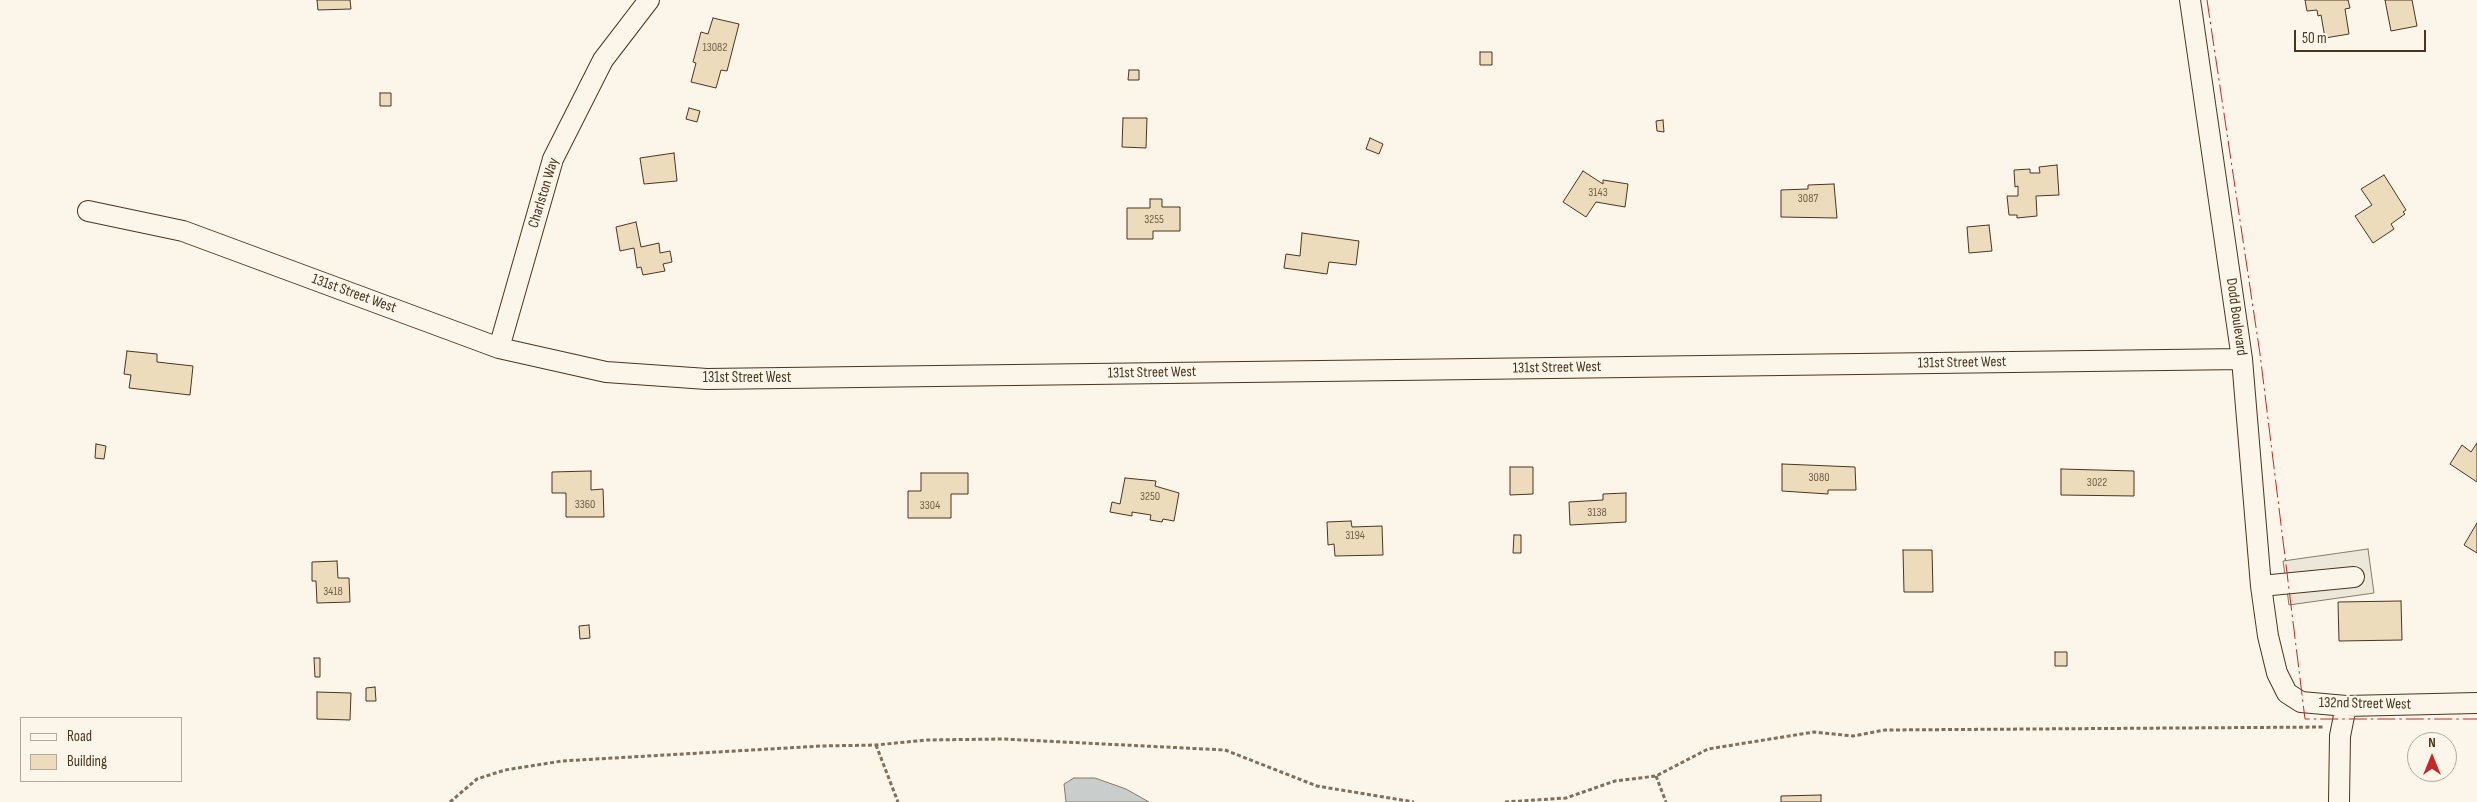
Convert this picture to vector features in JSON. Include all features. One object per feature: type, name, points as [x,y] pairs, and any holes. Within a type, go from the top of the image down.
[{"type":"street","name":"Charlston Way","points":[[499,348],[553,159],[603,60],[649,0]]},
{"type":"street","name":"Dodd Boulevard","points":[[2190,0],[2242,360],[2261,586],[2268,636]]},
{"type":"street","name":"131st Street West","points":[[88,211],[183,231],[499,348],[606,372],[707,379],[2242,360]]},
{"type":"street","points":[[2261,586],[2354,577]]},
{"type":"street","name":"132nd Street West","points":[[2268,636],[2278,673],[2287,693],[2292,698],[2301,702],[2346,706],[2477,703]]},
{"type":"street","points":[[2339,802],[2342,727],[2346,706]]},
{"type":"path","points":[[1504,802],[1566,798],[1615,781],[1656,776],[1708,749],[1814,732],[1853,736],[1885,730],[2342,727]]},
{"type":"path","points":[[450,802],[477,779],[505,770],[562,761],[821,746],[876,745],[926,740],[1003,739],[1225,750],[1317,786],[1414,802]]},
{"type":"path","points":[[876,745],[898,802]]},
{"type":"path","points":[[1656,776],[1666,802]]},
{"type":"shaded area","points":[[2368,549],[2374,593],[2289,605],[2283,561]]},
{"type":"shaded area","points":[[1074,778],[1095,778],[1126,789],[1149,802],[1066,802],[1064,784]]},
{"type":"building","points":[[317,0],[350,0],[351,9],[318,10]]},
{"type":"building","points":[[2305,0],[2348,0],[2350,8],[2345,9],[2349,34],[2325,38],[2321,15],[2318,16],[2317,10],[2307,11]]},
{"type":"building","points":[[2385,0],[2412,0],[2417,26],[2391,31]]},
{"type":"building","points":[[713,18],[739,24],[727,71],[721,70],[716,88],[691,82],[696,63],[693,62],[701,32],[708,34]]},
{"type":"building","points":[[1480,52],[1492,52],[1492,65],[1480,65]]},
{"type":"building","points":[[1129,70],[1139,70],[1139,80],[1128,80]]},
{"type":"building","points":[[380,93],[391,93],[391,106],[380,106]]},
{"type":"building","points":[[689,108],[700,111],[697,122],[686,119]]},
{"type":"building","points":[[1123,118],[1147,118],[1146,148],[1122,147]]},
{"type":"building","points":[[1663,120],[1664,132],[1657,131],[1656,121]]},
{"type":"building","points":[[1370,138],[1383,144],[1379,154],[1366,149]]},
{"type":"building","points":[[674,153],[677,181],[644,184],[640,158]]},
{"type":"building","points":[[2057,165],[2059,195],[2036,196],[2037,216],[2017,218],[2017,215],[2009,215],[2007,196],[2018,196],[2018,186],[2015,187],[2014,170],[2030,169],[2030,173],[2040,173],[2039,167]]},
{"type":"building","points":[[1583,171],[1603,184],[1603,180],[1628,184],[1625,207],[1596,202],[1586,217],[1563,202]]},
{"type":"building","points":[[2384,175],[2406,210],[2403,212],[2405,214],[2391,224],[2394,229],[2373,243],[2355,216],[2372,205],[2361,189]]},
{"type":"building","points":[[1834,184],[1837,218],[1781,217],[1781,190],[1808,189],[1808,185]]},
{"type":"building","points":[[1150,199],[1162,199],[1162,207],[1180,207],[1180,231],[1153,231],[1153,239],[1127,239],[1127,208],[1150,208]]},
{"type":"building","points":[[636,222],[641,247],[659,243],[660,253],[670,251],[672,262],[663,264],[665,271],[643,275],[641,267],[637,268],[634,248],[620,251],[616,227]]},
{"type":"building","points":[[1989,225],[1992,251],[1969,253],[1967,227]]},
{"type":"building","points":[[1302,233],[1359,241],[1356,265],[1329,262],[1327,274],[1284,268],[1286,254],[1300,256]]},
{"type":"building","points":[[127,351],[157,354],[157,362],[193,366],[190,395],[129,388],[131,375],[124,374]]},
{"type":"building","points":[[2477,443],[2477,482],[2450,464],[2462,445],[2471,452]]},
{"type":"building","points":[[96,444],[106,446],[104,459],[95,458]]},
{"type":"building","points":[[1782,464],[1855,467],[1856,490],[1828,490],[1828,494],[1782,491]]},
{"type":"building","points":[[1510,467],[1533,467],[1533,494],[1510,495]]},
{"type":"building","points":[[2061,469],[2134,471],[2134,496],[2061,495]]},
{"type":"building","points":[[591,471],[591,490],[603,489],[604,517],[566,517],[566,493],[552,493],[552,472]]},
{"type":"building","points":[[921,473],[968,473],[968,494],[951,494],[951,518],[908,518],[908,491],[921,491]]},
{"type":"building","points":[[1125,478],[1156,481],[1155,486],[1179,493],[1174,521],[1163,519],[1162,522],[1150,520],[1151,515],[1132,512],[1132,516],[1110,512],[1112,502],[1120,504]]},
{"type":"building","points":[[1626,493],[1626,522],[1570,525],[1569,502],[1603,500],[1603,494]]},
{"type":"building","points":[[1351,521],[1352,527],[1382,526],[1383,555],[1335,556],[1334,544],[1328,545],[1327,522]]},
{"type":"building","points":[[2477,523],[2477,553],[2464,545]]},
{"type":"building","points":[[1514,535],[1521,535],[1521,553],[1513,553]]},
{"type":"building","points":[[1903,550],[1932,550],[1933,592],[1904,592]]},
{"type":"building","points":[[337,561],[338,578],[349,578],[350,602],[317,603],[316,581],[312,581],[312,562]]},
{"type":"building","points":[[2401,601],[2402,640],[2339,641],[2338,602]]},
{"type":"building","points":[[589,625],[590,638],[580,639],[579,626]]},
{"type":"building","points":[[2055,652],[2067,652],[2067,666],[2055,666]]},
{"type":"building","points":[[314,658],[320,658],[320,677],[315,677]]},
{"type":"building","points":[[375,687],[376,701],[366,701],[366,688]]},
{"type":"building","points":[[317,692],[351,693],[350,720],[317,719]]},
{"type":"building","points":[[1821,795],[1821,802],[1781,802],[1781,796]]},
{"type":"power","points":[[2207,0],[2260,354],[2305,719],[2477,719]]}]
